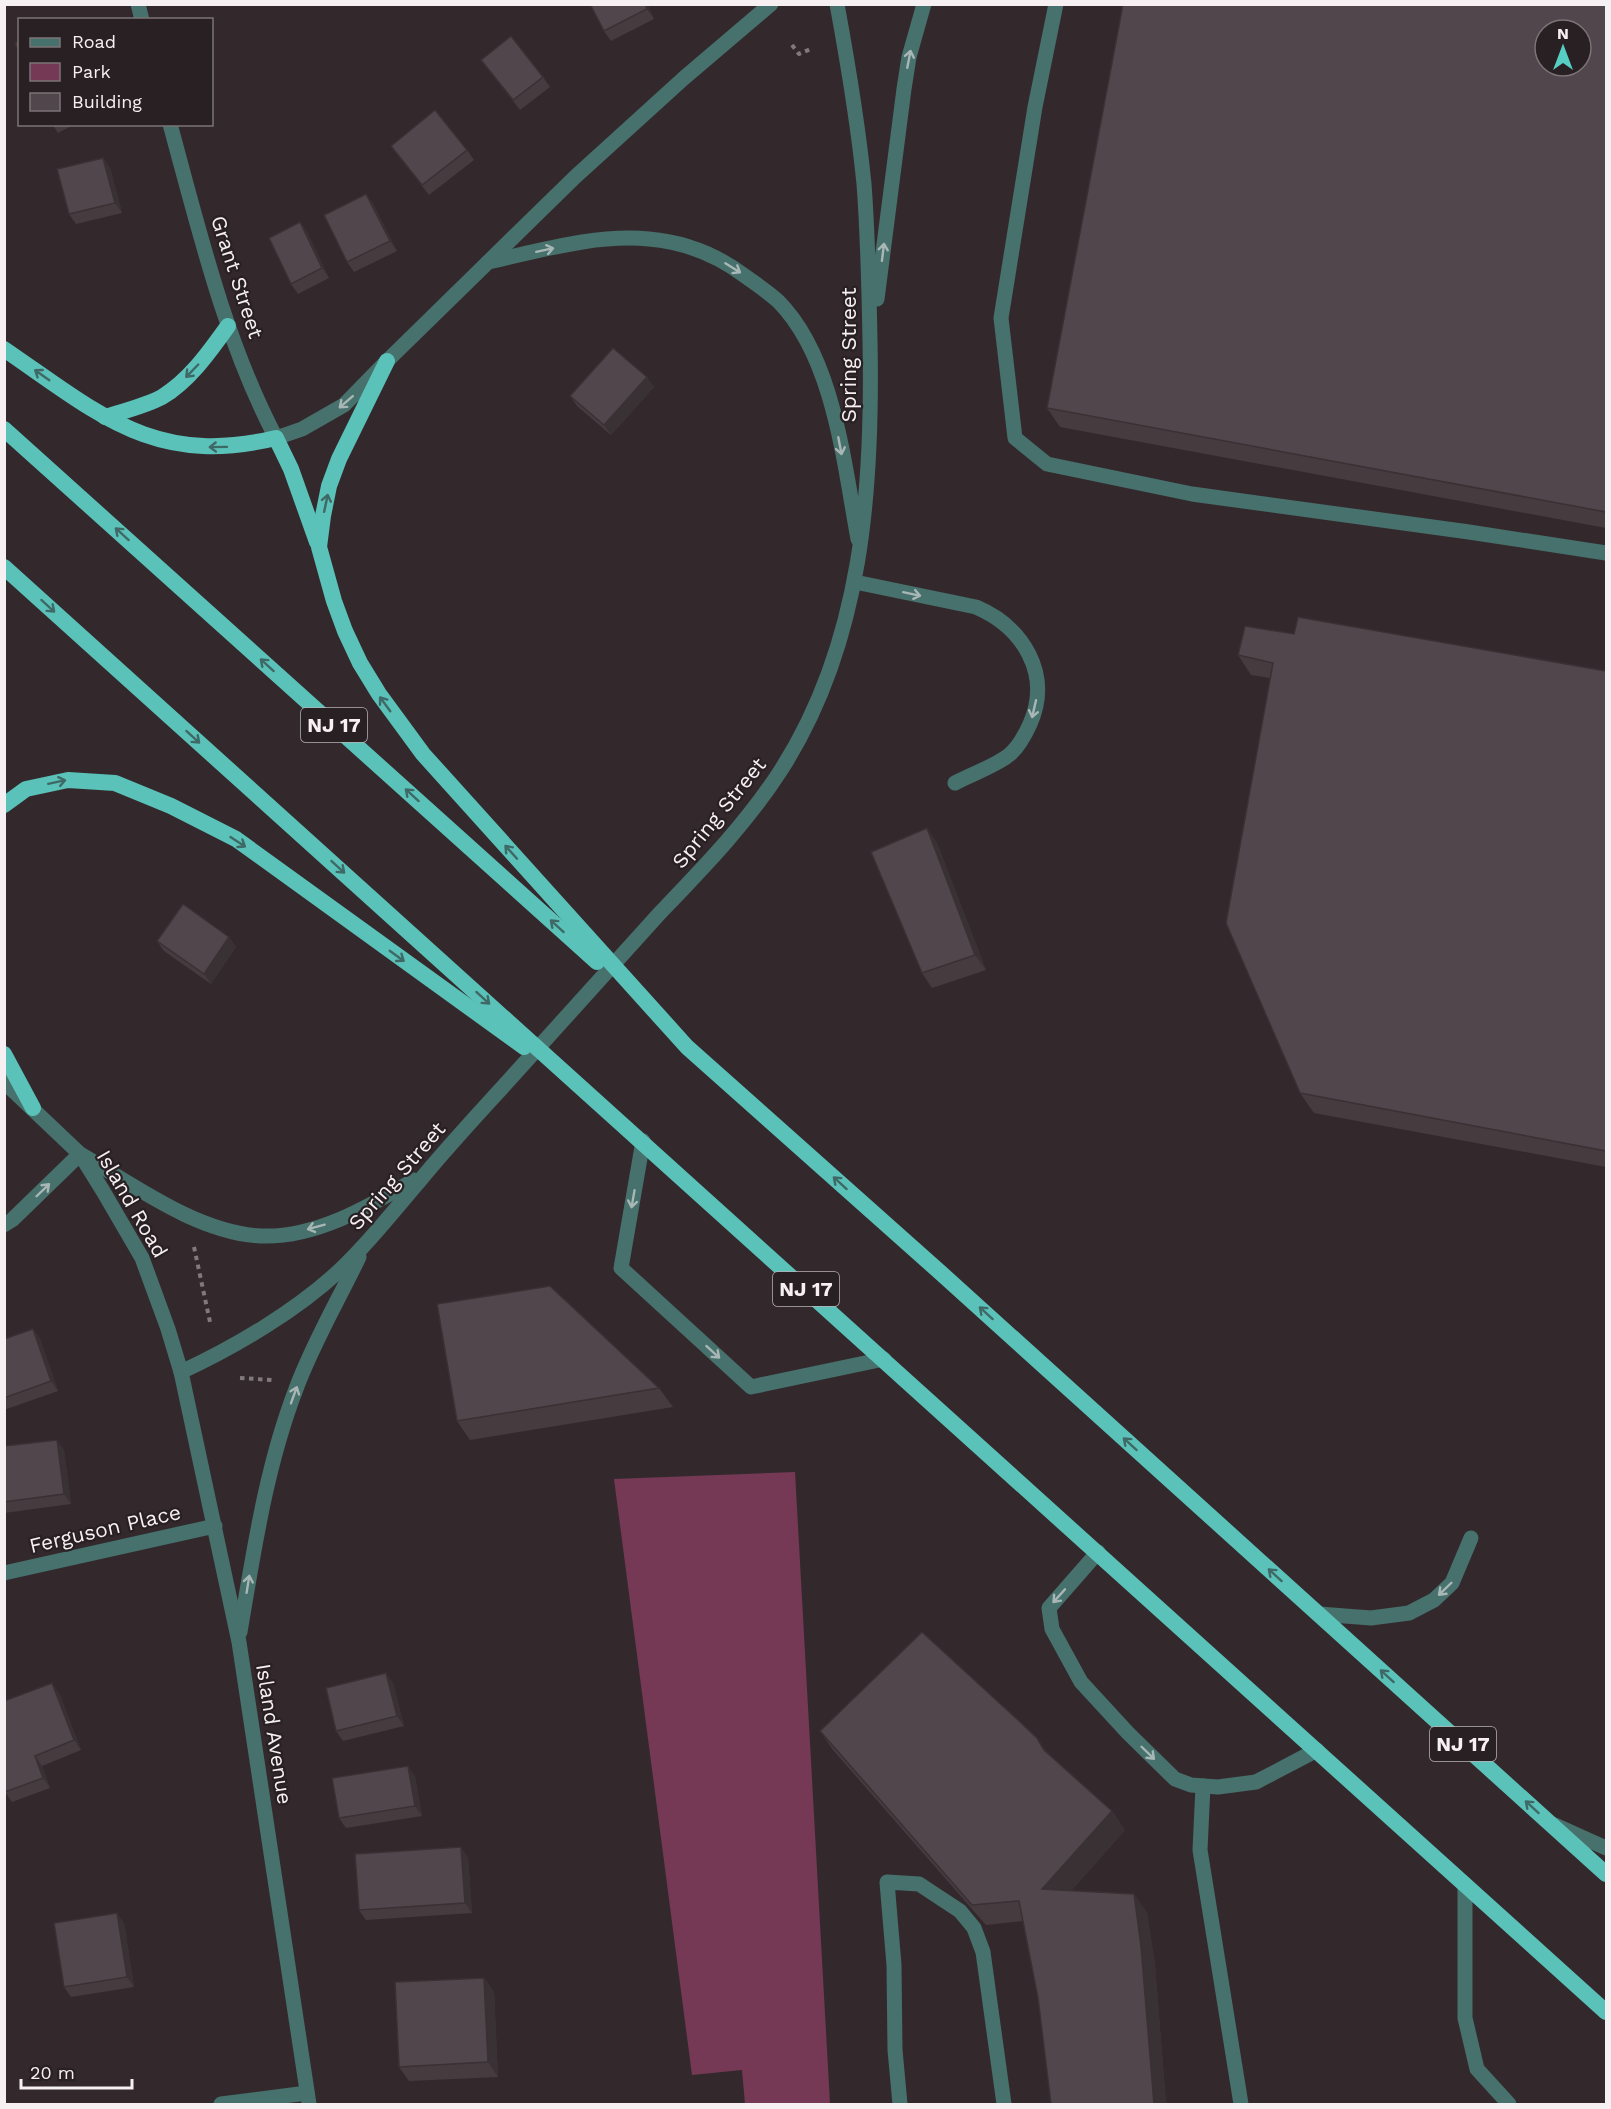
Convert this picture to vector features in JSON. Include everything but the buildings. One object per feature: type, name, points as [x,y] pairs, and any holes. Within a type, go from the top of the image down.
[{"type":"highway","points":[[105,417],[162,397],[181,382],[204,358],[228,326]]},
{"type":"highway","points":[[4,349],[75,399],[105,417],[152,438],[201,447],[229,446],[276,438],[291,469],[320,547],[334,601],[345,631],[360,663],[395,717],[423,754],[663,1021]]},
{"type":"highway","points":[[320,547],[327,496],[339,459],[387,361]]},
{"type":"highway","name":"NJ 17","points":[[4,429],[1606,1874]]},
{"type":"highway","name":"NJ 17","points":[[4,567],[1606,2012]]},
{"type":"highway","points":[[4,805],[26,789],[68,780],[115,783],[171,806],[236,839],[593,1097]]},
{"type":"highway","points":[[4,1054],[33,1108]]},
{"type":"street","points":[[276,438],[302,429],[344,405],[488,262],[628,128],[771,4]]},
{"type":"street","name":"Spring Street","points":[[181,1372],[225,1351],[258,1330],[336,1274],[365,1247],[425,1174],[490,1101],[724,846],[762,799],[801,735],[834,659],[855,582],[870,460],[869,254],[864,183],[854,99],[837,4]]},
{"type":"street","points":[[871,352],[904,89],[909,57],[924,4]]},
{"type":"street","points":[[1056,4],[1035,107],[1001,318],[1014,438],[1047,464],[1192,494],[1606,553]]},
{"type":"street","name":"Grant Street","points":[[171,126],[228,326],[259,406],[276,438]]},
{"type":"street","points":[[488,262],[585,243],[618,239],[649,239],[683,245],[710,254],[757,284],[778,302],[797,325],[823,379],[832,406],[860,552]]},
{"type":"street","points":[[855,582],[976,608],[995,615],[1025,647],[1035,665],[1038,690],[1034,714],[1024,737],[1010,754],[955,783]]},
{"type":"street","name":"Island Road","points":[[4,1082],[80,1154],[142,1258],[181,1372]]},
{"type":"street","points":[[643,1142],[621,1268],[733,1371],[751,1387],[884,1359]]},
{"type":"street","points":[[4,1225],[12,1220],[80,1154],[157,1199],[203,1222],[260,1236],[282,1234],[326,1224],[374,1204],[425,1174]]},
{"type":"street","points":[[239,1642],[265,1492],[291,1402],[310,1356],[365,1247]]},
{"type":"street","name":"Island Avenue","points":[[181,1372],[239,1642],[308,2099]]},
{"type":"street","name":"Ferguson Place","points":[[4,1573],[215,1526]]},
{"type":"street","points":[[1318,1614],[1371,1618],[1409,1613],[1434,1600],[1452,1583],[1471,1538]]},
{"type":"street","points":[[1098,1552],[1048,1608],[1052,1629],[1081,1682],[1175,1779],[1191,1785],[1218,1787],[1256,1782],[1317,1750]]},
{"type":"street","points":[[1203,1786],[1200,1850],[1241,2104]]},
{"type":"street","points":[[1550,1822],[1606,1848]]},
{"type":"street","points":[[900,2104],[895,2050],[894,1965],[887,1881],[919,1884],[960,1911],[974,1928],[983,1952],[1004,2104]]},
{"type":"street","points":[[1465,1884],[1465,2018],[1477,2069],[1509,2104]]},
{"type":"street","points":[[221,2104],[308,2099]]},
{"type":"path","points":[[792,45],[800,54],[813,48]]},
{"type":"path","points":[[193,1242],[210,1322]]},
{"type":"path","points":[[240,1378],[279,1380]]},
{"type":"green space","points":[[795,1472],[830,2104],[745,2104],[742,2070],[692,2075],[614,1479]]}]
